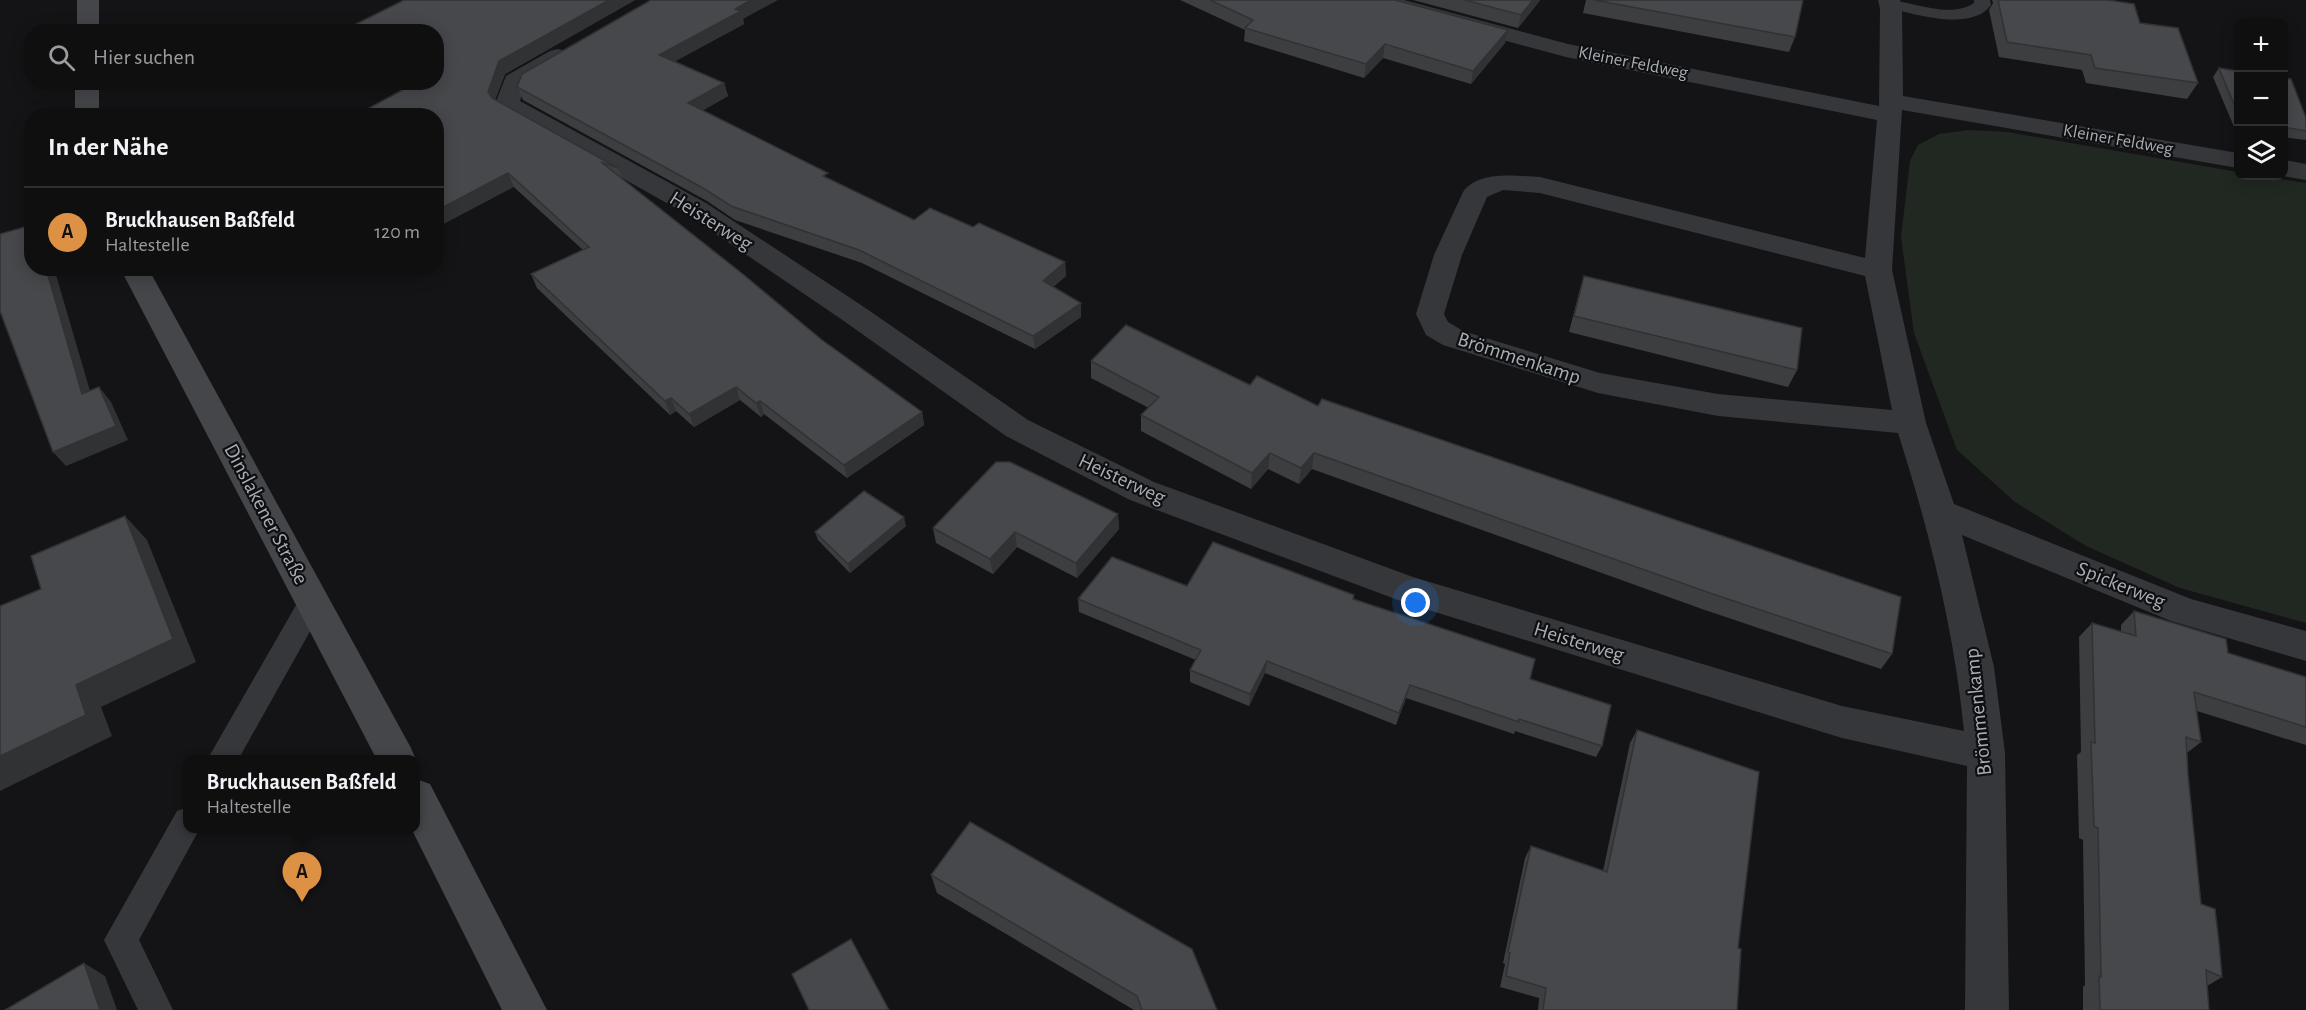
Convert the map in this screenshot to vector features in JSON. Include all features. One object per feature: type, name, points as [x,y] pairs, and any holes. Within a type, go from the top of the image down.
[{"type":"main road","points":[[88,0],[88,24]]},
{"type":"main road","points":[[87,90],[87,108]]},
{"type":"main road","name":"Dinslakener Straße","points":[[138,276],[395,755]]},
{"type":"main road","points":[[420,805],[525,1010]]},
{"type":"street","name":"Kleiner Feldweg","points":[[1379,0],[1566,50],[1890,108],[2234,159]]},
{"type":"street","name":"Brömmenkamp","points":[[1889,1],[1890,108],[1878,270],[1910,423],[1940,512],[1976,667],[1986,753],[1988,1010]]},
{"type":"street","name":"Heisterweg","points":[[585,40],[514,81],[507,104],[697,209],[851,312],[1017,428],[1142,491],[1406,589],[1842,722],[1986,753]]},
{"type":"street","points":[[2288,169],[2306,172]]},
{"type":"street","name":"Brömmenkamp","points":[[1878,270],[1540,185],[1500,182],[1476,192],[1448,255],[1430,314],[1436,328],[1453,338],[1598,383],[1718,405],[1910,423]]},
{"type":"street","name":"Spickerweg","points":[[1940,512],[2184,611],[2306,646]]},
{"type":"lane","points":[[1889,1],[1960,14],[1975,12],[1983,5],[1982,0]]},
{"type":"lane","points":[[224,755],[313,601]]},
{"type":"lane","points":[[156,1010],[121,940],[183,829]]},
{"type":"shaded area","points":[[1969,130],[2007,132],[2234,171],[2234,180],[2287,180],[2306,183],[2306,623],[2180,588],[2086,546],[2015,502],[1957,450],[1914,333],[1901,237],[1910,161],[1918,145],[1939,134]]},
{"type":"building","points":[[404,0],[609,0],[499,61],[488,92],[492,98],[618,168],[601,162],[822,340],[922,412],[844,465],[760,401],[756,403],[736,387],[689,414],[671,398],[665,401],[531,274],[589,247],[508,173],[444,207],[444,108],[369,108],[402,90],[444,90],[444,24],[356,24]]},
{"type":"building","points":[[651,0],[751,0],[735,9],[741,11],[659,55],[724,83],[688,103],[828,173],[823,176],[914,220],[930,208],[973,227],[979,223],[1065,262],[1043,281],[1081,303],[1033,336],[859,250],[731,206],[703,188],[517,87],[522,74]]},
{"type":"building","points":[[1210,0],[1395,0],[1508,30],[1473,71],[1385,44],[1366,64],[1245,28],[1253,20]]},
{"type":"building","points":[[1465,0],[1533,0],[1521,15]]},
{"type":"building","points":[[1594,0],[1803,0],[1795,37]]},
{"type":"building","points":[[1998,0],[2108,0],[2134,4],[2140,23],[2178,28],[2198,83],[2095,68],[2091,55],[2007,42]]},
{"type":"building","points":[[2219,68],[2234,70],[2234,104]]},
{"type":"building","points":[[2288,79],[2291,79],[2306,118],[2306,131],[2288,128]]},
{"type":"building","points":[[24,227],[24,276],[48,276],[82,394],[99,387],[116,426],[53,452],[0,311],[0,234]]},
{"type":"building","points":[[1584,276],[1802,328],[1797,370],[1574,316]]},
{"type":"building","points":[[1126,325],[1250,385],[1257,376],[1318,406],[1322,399],[1901,597],[1892,654],[1710,593],[1314,453],[1301,468],[1270,453],[1252,473],[1141,415],[1159,397],[1091,361]]},
{"type":"building","points":[[996,462],[1010,462],[1118,514],[1076,563],[1015,532],[990,559],[933,528]]},
{"type":"building","points":[[864,491],[904,517],[848,564],[815,532]]},
{"type":"building","points":[[125,516],[173,639],[76,685],[86,715],[0,756],[0,606],[41,589],[31,556]]},
{"type":"building","points":[[1213,542],[1354,595],[1353,599],[1535,659],[1530,679],[1611,705],[1602,746],[1519,719],[1519,722],[1410,685],[1399,713],[1267,661],[1250,694],[1190,670],[1201,650],[1078,599],[1112,557],[1187,586]]},
{"type":"building","points":[[2134,611],[2226,639],[2228,653],[2306,677],[2306,727],[2194,692],[2201,742],[2186,737],[2188,775],[2201,904],[2215,909],[2222,977],[2206,970],[2209,1010],[2100,1010],[2098,828],[2094,826],[2091,742],[2095,743],[2092,623],[2136,636]]},
{"type":"building","points":[[1637,730],[1759,772],[1738,948],[1741,949],[1737,1010],[1543,1010],[1546,988],[1506,976],[1510,953],[1508,952],[1531,846],[1607,872]]},
{"type":"building","points":[[970,822],[1192,949],[1217,1010],[1142,1010],[1137,996],[931,875]]},
{"type":"building","points":[[851,939],[889,1010],[809,1010],[792,974]]},
{"type":"building","points":[[84,963],[100,1010],[5,1010]]},
{"type":"place","name":"Bruckhausen Baßfeld","points":[[302,902]]}]
